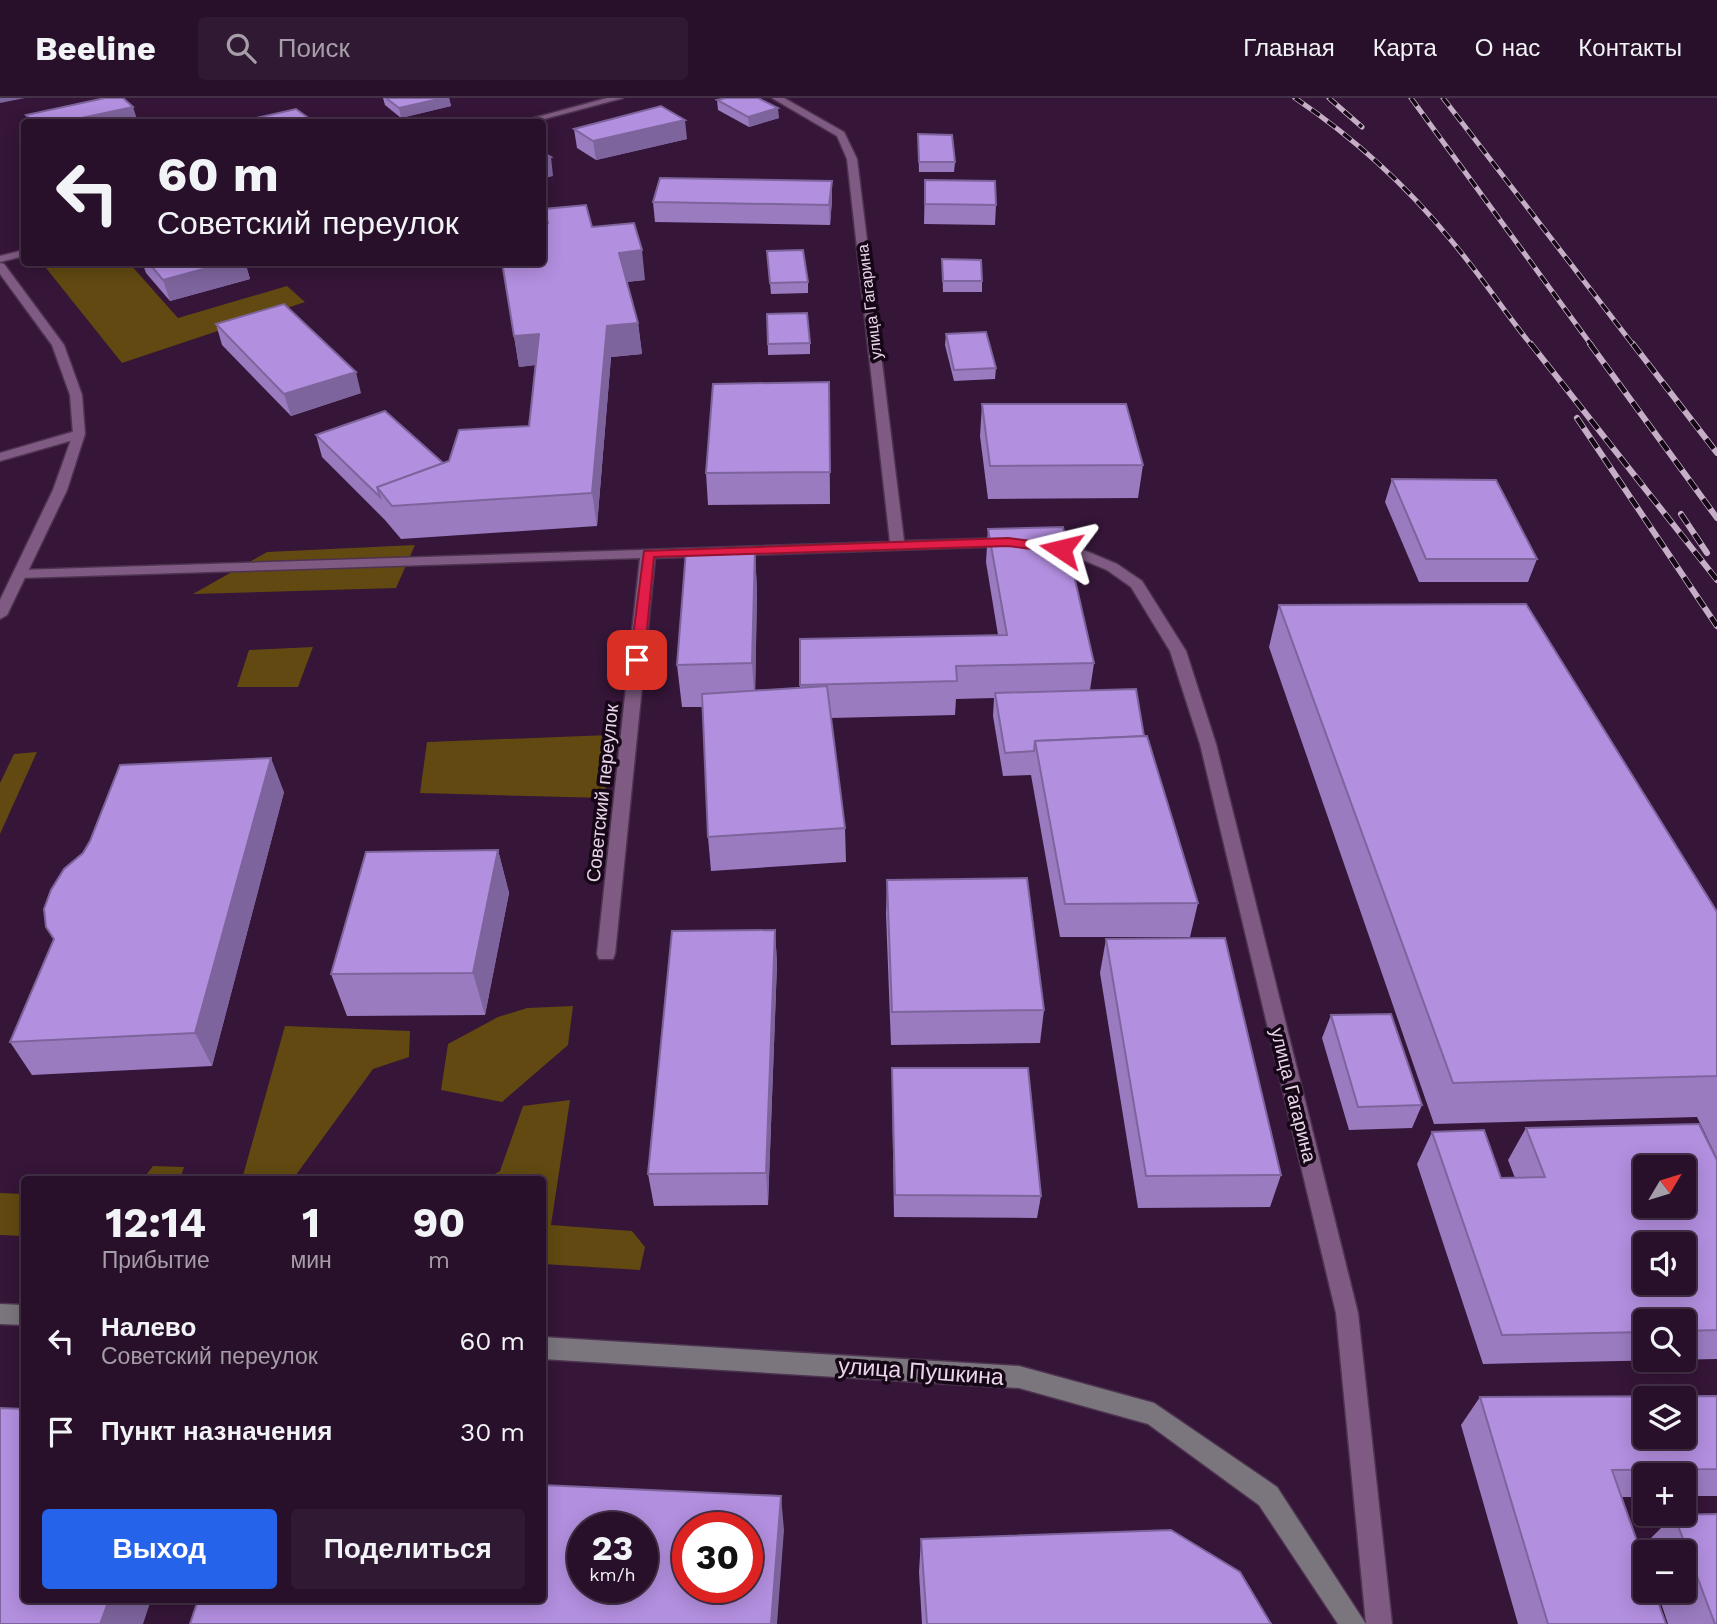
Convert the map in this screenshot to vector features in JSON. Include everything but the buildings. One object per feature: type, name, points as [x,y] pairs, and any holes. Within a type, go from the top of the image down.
[{"type":"main road","points":[[0,1314],[21,1315]]},
{"type":"main road","name":"улица Пушкина","points":[[546,1348],[1019,1377],[1154,1414],[1268,1496],[1353,1624]]},
{"type":"street","points":[[534,119],[596,100],[618,98]]},
{"type":"street","name":"улица Гагарина","points":[[777,98],[841,134],[852,159],[897,545],[1008,542],[1042,544],[1081,554],[1101,562],[1137,584],[1178,651],[1208,744],[1344,1299],[1379,1624]]},
{"type":"street","points":[[0,259],[21,254]]},
{"type":"street","points":[[0,266],[58,345],[76,395],[79,434],[61,490],[0,615]]},
{"type":"street","points":[[0,457],[79,434]]},
{"type":"street","points":[[20,574],[897,545]]},
{"type":"street","name":"Советский переулок","points":[[606,954],[648,553]]},
{"type":"shaded area","points":[[44,266],[132,266],[178,318],[287,286],[305,302],[122,363]]},
{"type":"shaded area","points":[[415,545],[396,588],[193,594],[267,552]]},
{"type":"shaded area","points":[[313,647],[298,687],[237,687],[249,650]]},
{"type":"shaded area","points":[[609,735],[605,798],[420,793],[427,742]]},
{"type":"shaded area","points":[[37,752],[0,834],[0,783],[14,754]]},
{"type":"shaded area","points":[[573,1006],[568,1045],[502,1102],[441,1090],[448,1044],[498,1017],[527,1008]]},
{"type":"shaded area","points":[[285,1026],[410,1031],[409,1057],[373,1069],[295,1176],[243,1176]]},
{"type":"shaded area","points":[[570,1100],[551,1225],[632,1231],[645,1247],[640,1270],[546,1264],[546,1176],[491,1176],[500,1171],[523,1106]]},
{"type":"shaded area","points":[[153,1166],[184,1167],[181,1176],[145,1176]]},
{"type":"shaded area","points":[[0,1193],[21,1194],[21,1236],[0,1235]]},
{"type":"railway","points":[[1295,98],[1338,129],[1415,199],[1461,252],[1532,346]]},
{"type":"railway","points":[[1329,98],[1362,127]]},
{"type":"railway","points":[[1411,98],[1592,346]]},
{"type":"railway","points":[[1443,98],[1634,346]]},
{"type":"railway","points":[[1531,344],[1717,580]]},
{"type":"railway","points":[[1590,344],[1717,518]]},
{"type":"railway","points":[[1633,344],[1717,453]]},
{"type":"railway","points":[[1577,418],[1717,626]]},
{"type":"railway","points":[[1681,514],[1707,553]]},
{"type":"route","points":[[637,660],[648,553],[1008,542],[1042,544],[1061,549]]}]
